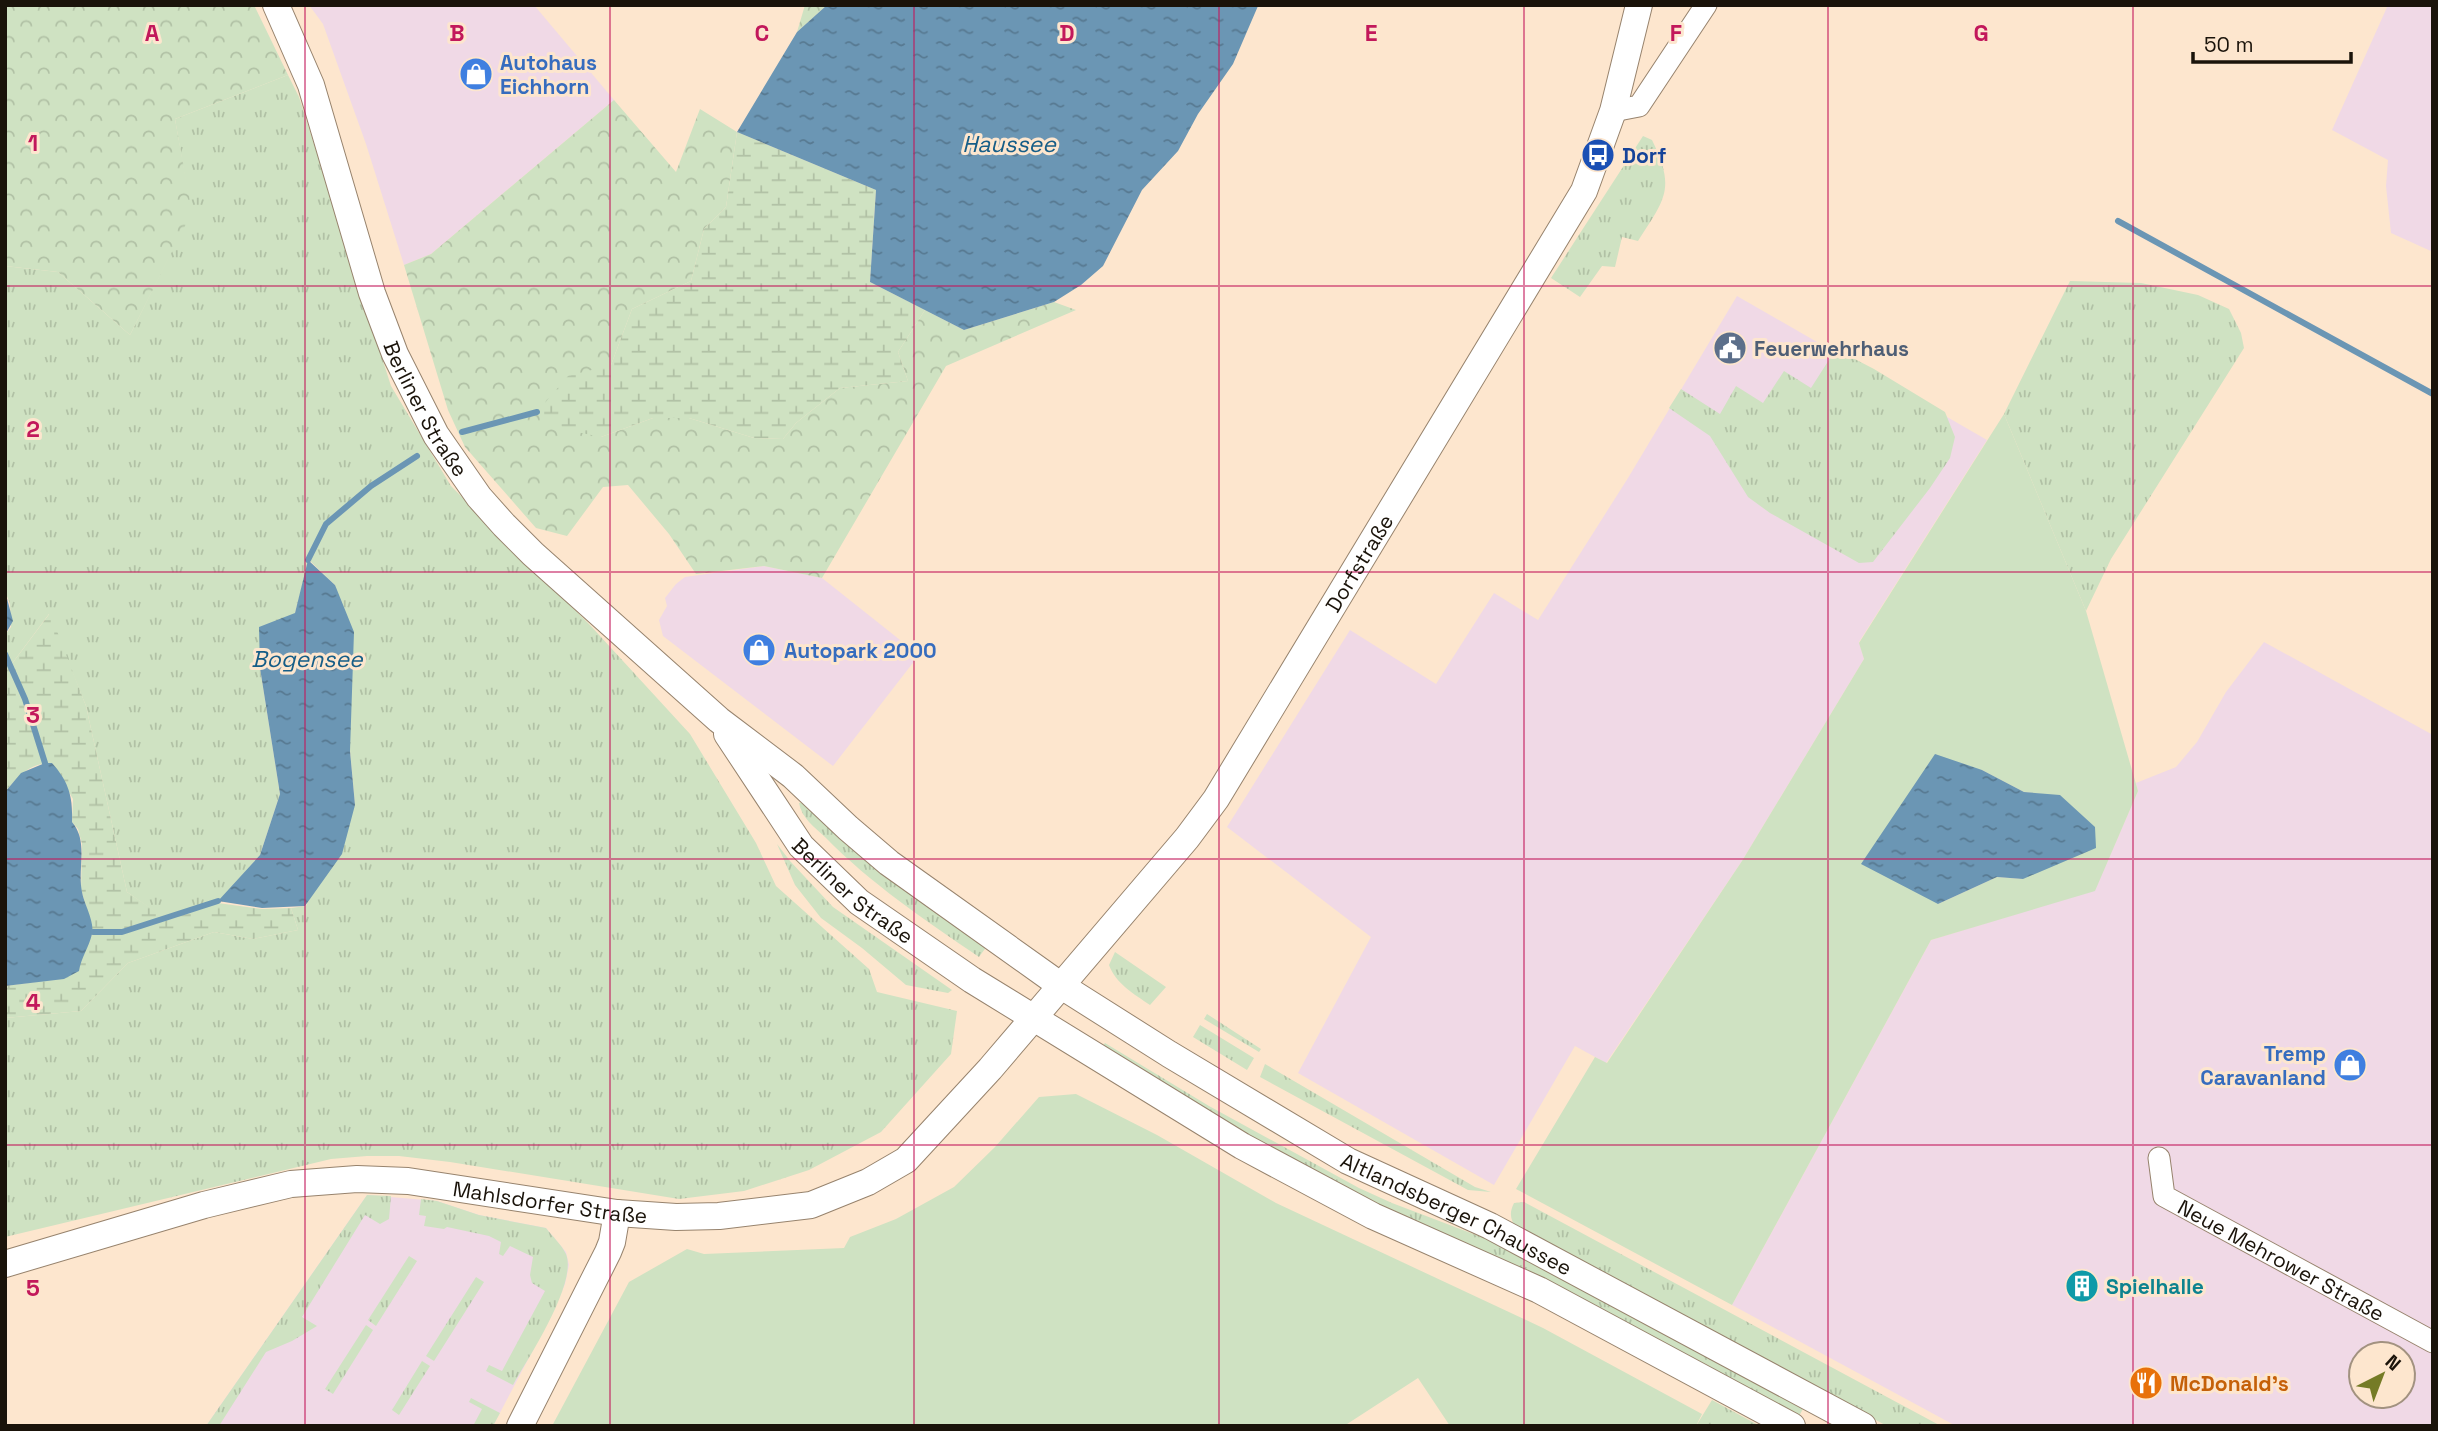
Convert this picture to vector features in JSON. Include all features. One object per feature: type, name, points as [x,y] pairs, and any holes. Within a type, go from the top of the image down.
[{"type":"main road","name":"Berliner Straße","points":[[276,5],[311,85],[372,293],[395,354],[421,408],[450,457],[479,497],[533,554],[719,720],[793,776],[889,863],[1060,985]]},
{"type":"main road","name":"Dorfstraße","points":[[1032,1018],[1187,838],[1216,799],[1584,191],[1613,111],[1639,5]]},
{"type":"main road","name":"Berliner Straße","points":[[719,720],[801,846],[859,902],[1032,1018]]},
{"type":"main road","name":"Altlandsberger Chaussee","points":[[1060,985],[1348,1161],[1490,1226],[1863,1426]]},
{"type":"main road","name":"Altlandsberger Chaussee","points":[[1032,1018],[1242,1146],[1290,1172],[1373,1216],[1539,1290],[1792,1426]]},
{"type":"main road","name":"Mahlsdorfer Straße","points":[[5,1264],[204,1205],[291,1184],[357,1179],[408,1181],[617,1213],[676,1217],[732,1215],[811,1205],[868,1182],[906,1160],[990,1069],[1032,1018]]},
{"type":"main road","points":[[520,1426],[608,1252],[617,1213]]},
{"type":"street","points":[[1613,111],[1639,106],[1706,5]]},
{"type":"street","name":"Neue Mehrower Straße","points":[[2159,1158],[2164,1196],[2433,1342]]},
{"type":"shaded area","points":[[309,5],[534,5],[614,100],[431,254],[404,265],[366,144],[323,24]]},
{"type":"shaded area","points":[[2388,5],[2433,5],[2433,252],[2391,233],[2386,186],[2388,160],[2332,130]]},
{"type":"shaded area","points":[[1737,296],[1987,440],[1859,642],[1864,659],[1742,861],[1606,1063],[1575,1046],[1494,1185],[1298,1073],[1371,937],[1227,827],[1350,630],[1436,684],[1494,593],[1538,620],[1628,478]]},
{"type":"shaded area","points":[[764,566],[822,578],[919,655],[833,766],[663,636],[659,620],[667,606],[665,598],[685,577]]},
{"type":"shaded area","points":[[2264,642],[2433,735],[2433,1426],[1956,1426],[1732,1305],[1931,940],[2095,890],[2138,791],[2136,783],[2176,767],[2197,742],[2226,692]]},
{"type":"shaded area","points":[[367,1195],[437,1201],[479,1215],[546,1228],[566,1252],[569,1265],[565,1284],[493,1426],[206,1426]]},
{"type":"green space","points":[[5,5],[254,5],[288,75],[175,119],[192,212],[130,335],[58,272],[5,266]]},
{"type":"green space","points":[[805,5],[827,5],[797,32]]},
{"type":"green space","points":[[288,75],[299,97],[391,386],[451,486],[589,624],[690,734],[756,843],[776,886],[869,969],[877,992],[957,1011],[951,1054],[881,1132],[809,1170],[744,1191],[679,1199],[399,1156],[331,1159],[5,1237],[5,1018],[81,1011],[128,963],[214,932],[253,939],[298,930],[291,908],[306,906],[355,805],[335,585],[309,560],[295,613],[260,668],[280,794],[260,855],[218,903],[167,920],[127,892],[86,706],[49,614],[5,673],[5,635],[11,627],[10,604],[5,591],[5,266],[58,272],[130,335],[191,212],[175,119]]},
{"type":"green space","points":[[614,100],[676,172],[700,109],[737,132],[726,207],[704,229],[691,281],[632,309],[611,365],[601,437],[653,418],[689,418],[754,438],[783,439],[796,423],[840,388],[908,381],[898,352],[925,310],[964,330],[1054,302],[1076,310],[946,366],[822,578],[764,566],[696,574],[669,534],[628,485],[603,487],[567,536],[536,528],[465,447],[448,410],[404,265],[431,254]]},
{"type":"green space","points":[[737,132],[876,190],[870,282],[925,310],[898,352],[908,381],[840,388],[796,423],[783,439],[754,438],[689,418],[653,418],[601,437],[567,430],[537,412],[568,376],[611,365],[632,309],[691,281],[704,229],[726,207]]},
{"type":"green space","points":[[1643,136],[1652,140],[1664,171],[1661,204],[1638,241],[1622,237],[1615,267],[1602,266],[1580,297],[1551,278]]},
{"type":"green space","points":[[2070,281],[2141,283],[2198,295],[2229,309],[2241,333],[2244,348],[2111,559],[2086,611],[2004,414]]},
{"type":"green space","points":[[1834,352],[1847,355],[1874,369],[1945,412],[1955,437],[1950,458],[1873,562],[1859,563],[1770,513],[1748,497],[1710,436],[1669,408],[1681,389],[1720,414],[1736,386],[1763,403],[1784,371],[1811,388]]},
{"type":"green space","points":[[2004,414],[2086,611],[2138,791],[2095,891],[1931,940],[1732,1305],[1516,1189],[1595,1057],[1607,1063],[1742,861],[1864,659],[1859,643]],"holes":[[[1982,770],[2024,792],[2060,796],[2023,879],[1997,877],[1938,904]]]},
{"type":"green space","points":[[50,613],[86,706],[127,892],[167,919],[218,903],[262,909],[291,908],[298,930],[253,939],[214,932],[128,963],[81,1011],[5,1018],[5,986],[35,982],[81,958],[93,932],[81,889],[82,844],[78,829],[72,822],[73,799],[52,763],[31,768],[5,792],[5,673]]},
{"type":"green space","points":[[805,802],[987,946],[979,957],[899,901],[843,854],[805,818],[799,803]]},
{"type":"green space","points":[[777,844],[833,907],[952,990],[948,993],[906,985],[821,918],[795,885]]},
{"type":"green space","points":[[1115,952],[1166,987],[1150,1005],[1126,988],[1112,972],[1109,965]]},
{"type":"green space","points":[[1207,1014],[1261,1049],[1259,1052],[1204,1019]]},
{"type":"green space","points":[[1200,1025],[1254,1058],[1247,1070],[1193,1037]]},
{"type":"green space","points":[[1105,1043],[1209,1106],[1359,1188],[1497,1243],[1805,1405],[1798,1418],[1280,1155],[1101,1048]]},
{"type":"green space","points":[[1265,1064],[1475,1187],[1491,1192],[1468,1190],[1260,1077]]},
{"type":"green space","points":[[1076,1094],[1157,1135],[1276,1203],[1543,1328],[1702,1414],[1696,1426],[1450,1426],[1418,1378],[1344,1426],[552,1426],[629,1282],[687,1249],[704,1254],[844,1248],[850,1237],[896,1219],[954,1187],[995,1147],[1039,1097]]},
{"type":"green space","points":[[367,1195],[391,1196],[389,1219],[380,1224],[365,1215],[302,1317],[317,1326],[266,1352],[219,1426],[206,1426]]},
{"type":"green space","points":[[421,1199],[437,1201],[479,1215],[546,1228],[566,1254],[568,1267],[558,1301],[513,1385],[486,1371],[489,1365],[502,1371],[545,1291],[532,1283],[530,1275],[533,1257],[510,1246],[503,1256],[499,1254],[501,1242],[489,1236],[447,1227],[444,1229],[424,1226],[426,1216],[419,1215]]},
{"type":"green space","points":[[1524,1202],[1941,1426],[1887,1426],[1517,1228],[1511,1210],[1514,1203]]},
{"type":"green space","points":[[409,1256],[417,1261],[376,1326],[368,1320]]},
{"type":"green space","points":[[476,1277],[484,1282],[434,1361],[426,1356]]},
{"type":"green space","points":[[366,1325],[373,1330],[333,1394],[325,1389]]},
{"type":"green space","points":[[422,1361],[430,1366],[399,1415],[392,1410]]},
{"type":"green space","points":[[471,1398],[500,1413],[493,1426],[473,1426],[482,1409],[469,1402]]},
{"type":"green space","points":[[1712,1400],[1760,1426],[1696,1426]]},
{"type":"water","name":"Haussee","points":[[827,5],[1258,6],[1233,64],[1198,114],[1178,151],[1142,190],[1103,266],[1081,285],[1054,302],[964,330],[870,282],[876,190],[737,132],[797,32]]},
{"type":"water","name":"Bogensee","points":[[308,560],[335,585],[354,632],[350,751],[355,805],[342,854],[305,906],[262,908],[218,901],[260,855],[280,794],[260,668],[259,627],[295,613]]},
{"type":"water","points":[[5,591],[13,621],[5,635]]},
{"type":"water","points":[[1935,754],[1982,770],[2024,792],[2060,795],[2095,827],[2096,848],[2023,879],[1997,877],[1938,904],[1861,864]]},
{"type":"water","points":[[45,763],[52,763],[69,790],[72,822],[80,838],[81,883],[92,924],[92,934],[79,971],[64,979],[5,986],[5,792],[21,773]]},
{"type":"waterway","points":[[2118,221],[2433,394]]},
{"type":"waterway","points":[[462,432],[537,412]]},
{"type":"waterway","points":[[308,560],[326,524],[371,486],[417,456]]},
{"type":"waterway","points":[[5,654],[25,699],[45,763]]},
{"type":"waterway","points":[[93,932],[122,932],[218,901]]},
{"type":"place","name":"Autohaus Eichhorn","points":[[476,74]]},
{"type":"place","name":"Dorf","points":[[1598,155]]},
{"type":"place","name":"Feuerwehrhaus","points":[[1730,348]]},
{"type":"place","name":"Autopark 2000","points":[[759,650]]},
{"type":"place","name":"Tremp Caravanland","points":[[2350,1065]]},
{"type":"place","name":"Spielhalle","points":[[2082,1286]]},
{"type":"place","name":"McDonald's","points":[[2146,1383]]}]
